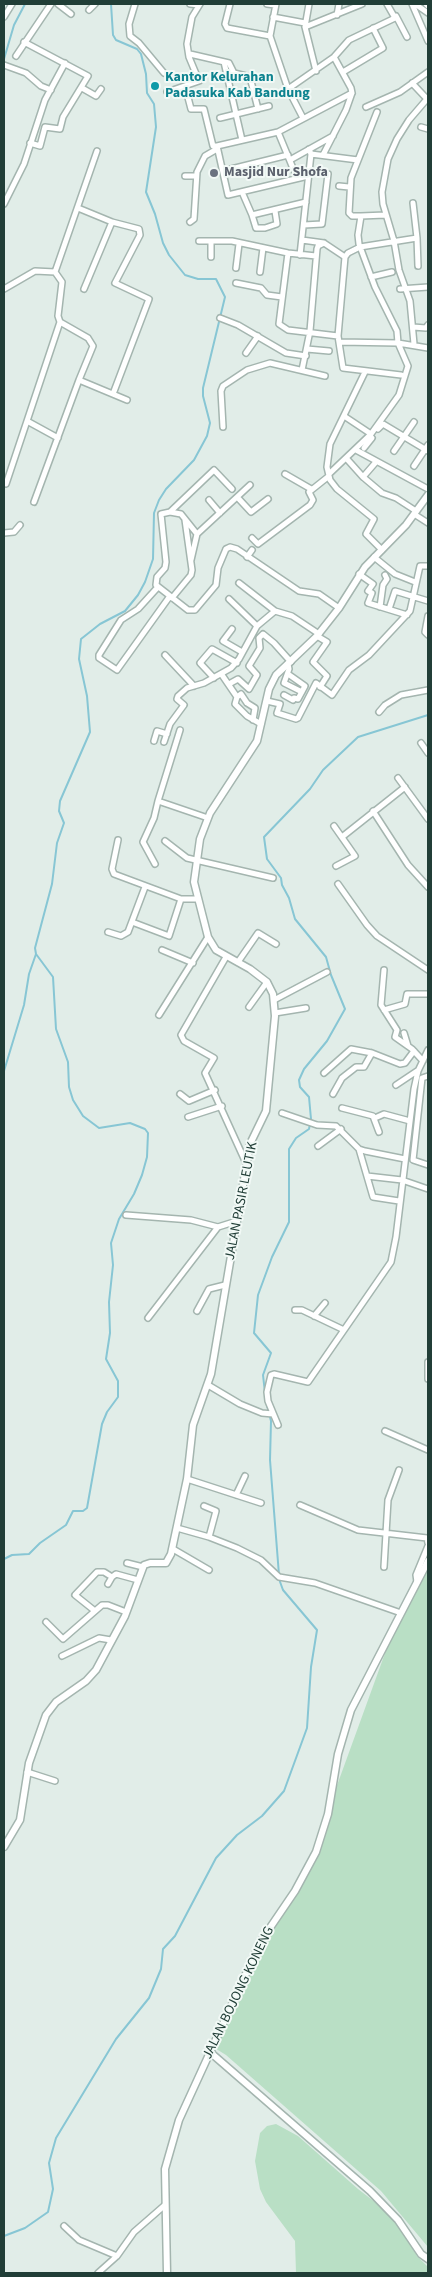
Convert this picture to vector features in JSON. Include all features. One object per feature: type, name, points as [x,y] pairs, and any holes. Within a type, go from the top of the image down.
[{"type":"street","points":[[4,17],[12,4]]},
{"type":"street","points":[[16,56],[50,4]]},
{"type":"street","points":[[58,4],[71,14]]},
{"type":"street","points":[[89,10],[95,4]]},
{"type":"street","points":[[135,4],[129,24],[130,36],[139,43],[164,73]]},
{"type":"street","points":[[167,92],[199,80],[187,44],[192,17],[199,4],[190,4]]},
{"type":"street","points":[[230,4],[225,24],[227,28],[270,36]]},
{"type":"street","points":[[267,4],[276,5],[270,36],[288,89],[303,118]]},
{"type":"street","points":[[310,4],[305,25],[316,71]]},
{"type":"street","points":[[337,15],[338,4]]},
{"type":"street","points":[[273,17],[305,25],[337,15],[362,4]]},
{"type":"street","points":[[387,4],[407,37]]},
{"type":"street","points":[[414,4],[428,13]]},
{"type":"street","points":[[414,4],[428,41]]},
{"type":"street","points":[[288,89],[334,57],[346,42],[395,17]]},
{"type":"street","points":[[343,72],[383,48],[373,28]]},
{"type":"street","points":[[24,42],[88,76],[63,117],[60,129],[45,128],[40,146],[30,143]]},
{"type":"street","points":[[190,54],[231,64],[234,73]]},
{"type":"street","points":[[323,156],[346,110],[352,93],[352,88],[334,57]]},
{"type":"street","points":[[224,62],[242,140]]},
{"type":"street","points":[[4,204],[24,164],[38,114],[65,63]]},
{"type":"street","points":[[4,65],[26,73],[41,86],[51,90]]},
{"type":"street","points":[[366,107],[400,92],[428,72]]},
{"type":"street","points":[[227,74],[234,73],[250,78],[258,109]]},
{"type":"street","points":[[412,83],[427,99],[404,127],[388,159],[382,192],[385,215],[394,241],[403,289],[410,301],[414,344]]},
{"type":"street","points":[[185,86],[191,109],[204,109],[213,146],[217,148],[227,193],[231,195],[308,176]]},
{"type":"street","points":[[82,88],[96,96],[101,89]]},
{"type":"street","points":[[190,222],[194,219],[196,176],[205,156],[217,148],[278,132],[352,93]]},
{"type":"street","points":[[220,118],[269,106]]},
{"type":"street","points":[[377,112],[349,187],[349,213],[352,216],[385,215]]},
{"type":"street","points":[[421,127],[428,129]]},
{"type":"street","points":[[278,132],[297,178]]},
{"type":"street","points":[[223,171],[310,152],[334,136]]},
{"type":"street","points":[[55,272],[97,152]]},
{"type":"street","points":[[310,152],[323,156],[358,160]]},
{"type":"street","points":[[300,255],[310,152]]},
{"type":"street","points":[[304,225],[322,224],[328,174]]},
{"type":"street","points":[[185,176],[196,176]]},
{"type":"street","points":[[339,186],[349,187]]},
{"type":"street","points":[[242,192],[256,228],[265,228],[277,224],[275,211]]},
{"type":"street","points":[[252,215],[306,202]]},
{"type":"street","points":[[413,203],[418,266]]},
{"type":"street","points":[[78,208],[112,222],[140,229],[140,235],[115,283],[149,300],[113,394]]},
{"type":"street","points":[[252,538],[258,544],[313,503],[309,494],[311,489],[329,475],[371,434],[399,395],[407,373],[408,362],[398,343],[397,331],[371,277],[360,248],[358,235],[361,216]]},
{"type":"street","points":[[84,289],[112,222]]},
{"type":"street","points":[[401,375],[343,368],[338,336],[345,257],[348,253],[360,248],[417,238]]},
{"type":"street","points":[[302,240],[324,243],[345,257]]},
{"type":"street","points":[[199,241],[232,241],[288,253],[316,256]]},
{"type":"street","points":[[211,241],[211,257]]},
{"type":"street","points":[[302,370],[310,331],[316,256],[318,246],[324,243]]},
{"type":"street","points":[[236,268],[240,244]]},
{"type":"street","points":[[260,272],[263,248]]},
{"type":"street","points":[[288,253],[279,324],[282,328],[288,330],[310,331],[338,336]]},
{"type":"street","points":[[4,289],[34,271],[55,272]]},
{"type":"street","points":[[6,484],[60,322],[58,316],[62,282],[55,272]]},
{"type":"street","points":[[371,277],[392,272]]},
{"type":"street","points":[[236,283],[261,288],[267,295],[282,296]]},
{"type":"street","points":[[403,289],[428,286]]},
{"type":"street","points":[[220,318],[258,336],[286,353],[306,356]]},
{"type":"street","points":[[34,502],[93,346],[88,338],[60,322]]},
{"type":"street","points":[[413,327],[426,328],[428,325]]},
{"type":"street","points":[[246,353],[258,336]]},
{"type":"street","points":[[340,342],[414,344],[428,348]]},
{"type":"street","points":[[307,349],[330,351]]},
{"type":"street","points":[[223,427],[221,391],[223,386],[233,377],[260,364],[270,362],[325,376]]},
{"type":"street","points":[[365,372],[328,450],[329,475],[337,489],[374,519],[366,534],[382,550]]},
{"type":"street","points":[[79,380],[126,400]]},
{"type":"street","points":[[344,416],[371,434]]},
{"type":"street","points":[[27,421],[58,438]]},
{"type":"street","points":[[394,451],[414,422]]},
{"type":"street","points":[[364,448],[382,424],[427,448],[414,466]]},
{"type":"street","points":[[356,450],[428,490]]},
{"type":"street","points":[[346,458],[363,477],[382,493],[396,498],[428,523]]},
{"type":"street","points":[[363,477],[376,462]]},
{"type":"street","points":[[232,488],[214,470],[170,512],[160,515],[166,562],[165,568],[156,580],[158,587],[188,610],[195,610],[216,585],[218,568],[226,549],[230,547],[247,556],[299,591],[319,594],[339,608]]},
{"type":"street","points":[[285,474],[311,489]]},
{"type":"street","points":[[191,560],[197,534],[250,485]]},
{"type":"street","points":[[249,1007],[267,982],[238,962],[226,957],[213,947],[208,937],[196,899],[194,882],[200,839],[208,818],[257,741],[272,682],[318,635],[339,608],[359,574],[415,513],[428,495]]},
{"type":"street","points":[[238,498],[251,512],[268,499]]},
{"type":"street","points":[[209,500],[220,514]]},
{"type":"street","points":[[170,512],[181,514],[197,534]]},
{"type":"street","points":[[158,587],[138,610],[122,620],[99,655],[99,658],[117,670],[171,597],[191,576],[191,560],[185,520]]},
{"type":"street","points":[[4,533],[14,532],[20,525]]},
{"type":"street","points":[[247,556],[252,550]]},
{"type":"street","points":[[374,557],[395,574],[416,582]]},
{"type":"street","points":[[288,685],[277,713],[296,719],[316,683],[332,695],[350,670],[369,655],[407,615],[414,596],[420,566],[428,566]]},
{"type":"street","points":[[359,574],[372,584],[368,591],[372,593],[368,603],[407,615]]},
{"type":"street","points":[[380,607],[383,585],[387,579],[385,575]]},
{"type":"street","points":[[239,583],[275,611],[292,616],[327,642],[313,662],[328,676],[320,687]]},
{"type":"street","points":[[388,609],[394,591],[428,601]]},
{"type":"street","points":[[229,599],[257,626]]},
{"type":"street","points":[[164,742],[184,705],[177,699],[178,696],[187,688],[222,674],[237,663],[257,626],[275,611]]},
{"type":"street","points":[[428,616],[425,632],[428,635]]},
{"type":"street","points":[[232,629],[223,641],[242,652]]},
{"type":"street","points":[[229,684],[238,679],[249,689],[257,675],[249,666],[260,648],[260,638],[263,634],[274,643],[290,663],[284,682],[302,692]]},
{"type":"street","points":[[214,678],[200,663],[212,649],[237,663]]},
{"type":"street","points":[[165,655],[194,686]]},
{"type":"street","points":[[222,674],[237,697],[235,704],[253,720],[261,724]]},
{"type":"street","points":[[284,695],[293,700],[298,699],[305,686],[288,674]]},
{"type":"street","points":[[379,712],[385,705],[401,695],[428,690]]},
{"type":"street","points":[[237,697],[241,694],[247,703],[255,708],[253,720]]},
{"type":"street","points":[[267,701],[280,704]]},
{"type":"street","points":[[155,864],[143,842],[154,818],[180,730]]},
{"type":"street","points":[[154,741],[157,731],[167,734]]},
{"type":"street","points":[[422,743],[428,752]]},
{"type":"street","points":[[398,778],[428,819]]},
{"type":"street","points":[[342,837],[405,787]]},
{"type":"street","points":[[158,801],[208,818]]},
{"type":"street","points":[[373,812],[408,865],[428,887]]},
{"type":"street","points":[[334,826],[356,856],[336,866]]},
{"type":"street","points":[[118,840],[112,872],[145,887],[181,899],[196,899]]},
{"type":"street","points":[[165,841],[185,858],[273,878]]},
{"type":"street","points":[[338,884],[377,936],[428,970]]},
{"type":"street","points":[[108,932],[121,936],[128,932],[145,887]]},
{"type":"street","points":[[132,922],[169,936],[181,899]]},
{"type":"street","points":[[238,962],[258,933],[276,944]]},
{"type":"street","points":[[159,1015],[208,937]]},
{"type":"street","points":[[162,950],[193,963]]},
{"type":"street","points":[[226,957],[181,1035],[184,1041],[214,1058],[205,1073],[215,1090],[248,1166]]},
{"type":"street","points":[[384,970],[381,1005],[397,1030],[395,1037],[414,1051],[423,1061]]},
{"type":"street","points":[[274,1000],[327,972]]},
{"type":"street","name":"JALAN PASIR LEUTIK","points":[[142,1567],[150,1563],[166,1563],[173,1549],[187,1479],[193,1425],[208,1385],[251,1141],[266,1114],[275,1013],[274,1000],[267,982]]},
{"type":"street","points":[[384,1010],[405,1004],[407,994],[428,994]]},
{"type":"street","points":[[275,1013],[306,1008]]},
{"type":"street","points":[[404,1033],[408,1046]]},
{"type":"street","points":[[324,1073],[350,1049],[372,1053],[401,1064],[407,1061],[414,1051]]},
{"type":"street","points":[[278,1425],[268,1401],[267,1392],[271,1375],[274,1374],[308,1382],[391,1262],[418,1071],[428,1050]]},
{"type":"street","points":[[333,1094],[342,1078],[356,1067],[364,1067],[372,1053]]},
{"type":"street","points":[[396,1085],[418,1071]]},
{"type":"street","points":[[426,1076],[413,1161],[428,1165]]},
{"type":"street","points":[[180,1094],[190,1101],[215,1090]]},
{"type":"street","points":[[188,1116],[222,1106]]},
{"type":"street","points":[[342,1108],[375,1118],[384,1114],[410,1121]]},
{"type":"street","points":[[282,1113],[317,1125],[331,1125],[341,1129],[359,1149],[373,1197],[399,1201]]},
{"type":"street","points":[[375,1118],[379,1132]]},
{"type":"street","points":[[318,1146],[341,1129]]},
{"type":"street","points":[[359,1149],[378,1155],[405,1159]]},
{"type":"street","points":[[367,1176],[402,1180],[428,1189]]},
{"type":"street","points":[[126,1215],[191,1220],[218,1227],[237,1221]]},
{"type":"street","points":[[148,1318],[218,1227]]},
{"type":"street","points":[[197,1311],[209,1289],[225,1285]]},
{"type":"street","points":[[314,1316],[325,1303]]},
{"type":"street","points":[[295,1310],[300,1310],[344,1330]]},
{"type":"street","points":[[428,1362],[428,1379]]},
{"type":"street","points":[[208,1385],[240,1404],[265,1414],[273,1414]]},
{"type":"street","points":[[385,1431],[428,1450]]},
{"type":"street","points":[[384,1567],[388,1500],[399,1470]]},
{"type":"street","points":[[236,1495],[245,1476]]},
{"type":"street","points":[[187,1479],[261,1503]]},
{"type":"street","points":[[300,1505],[358,1530],[427,1538],[428,1545],[416,1575],[417,1582]]},
{"type":"street","points":[[204,1506],[216,1511],[209,1536]]},
{"type":"street","points":[[177,1528],[209,1536],[261,1560],[279,1577],[306,1580],[401,1613]]},
{"type":"street","points":[[173,1549],[209,1570]]},
{"type":"street","name":"JALAN BOJONG KONENG","points":[[167,2273],[165,2169],[172,2140],[184,2106],[211,2053],[261,1941],[295,1891],[316,1852],[328,1814],[338,1754],[351,1710],[428,1561]]},
{"type":"street","points":[[4,1847],[20,1820],[27,1772],[40,1727],[46,1715],[60,1699],[90,1678],[126,1612],[142,1567],[127,1562]]},
{"type":"street","points":[[95,1611],[75,1595],[99,1571],[112,1577]]},
{"type":"street","points":[[108,1584],[116,1574],[138,1580]]},
{"type":"street","points":[[46,1622],[63,1639],[105,1604],[126,1612]]},
{"type":"street","points":[[62,1656],[99,1638],[111,1640]]},
{"type":"street","points":[[27,1772],[55,1781]]},
{"type":"street","points":[[211,2053],[326,2155],[370,2191],[398,2220],[421,2254],[428,2259]]},
{"type":"street","points":[[98,2273],[117,2256],[134,2232],[165,2206]]},
{"type":"street","points":[[64,2226],[79,2240],[117,2256]]},
{"type":"green space","points":[[428,1567],[428,2247],[381,2191],[226,2055],[213,2047],[255,1955],[303,1879],[392,1634]]},
{"type":"green space","points":[[276,2124],[298,2136],[358,2189],[384,2209],[401,2230],[417,2256],[428,2267],[428,2273],[296,2273],[295,2241],[266,2202],[260,2189],[255,2161],[260,2133],[267,2126]]},
{"type":"waterway","points":[[4,59],[14,25],[25,4]]},
{"type":"waterway","points":[[4,1559],[12,1555],[29,1554],[40,1543],[66,1525],[73,1511],[83,1511],[87,1508],[102,1424],[107,1412],[118,1397],[118,1381],[106,1359],[110,1333],[109,1302],[113,1265],[111,1243],[119,1219],[134,1194],[142,1175],[147,1157],[148,1133],[145,1129],[130,1123],[99,1128],[83,1116],[73,1100],[69,1087],[68,1062],[56,1029],[53,977],[36,954],[35,948],[52,884],[57,843],[64,823],[59,811],[60,801],[90,732],[87,696],[79,659],[81,639],[100,624],[125,611],[138,595],[153,559],[154,513],[159,500],[166,489],[194,460],[207,436],[210,423],[203,396],[203,388],[225,297],[216,279],[198,279],[185,275],[169,255],[163,243],[155,214],[146,192],[156,127],[154,104],[147,93],[146,74],[141,54],[137,49],[116,40],[113,35],[111,4]]},
{"type":"waterway","points":[[265,1393],[263,1375],[271,1353],[254,1333],[258,1295],[272,1257],[289,1222],[289,1149],[296,1138],[309,1129],[311,1119],[309,1097],[300,1087],[299,1080],[304,1069],[327,1041],[345,1009],[326,957],[295,919],[281,878],[267,859],[264,837],[310,789],[323,770],[358,737],[428,715]]},
{"type":"waterway","points":[[4,1071],[24,1005],[29,974],[36,954]]},
{"type":"waterway","points":[[266,1401],[271,1421],[270,1460],[279,1575]]},
{"type":"waterway","points":[[4,2236],[25,2228],[48,2212],[53,2189],[49,2163],[56,2138],[116,2039],[149,1998],[161,1969],[163,1949],[175,1936],[216,1858],[237,1835],[262,1816],[284,1791],[307,1728],[311,1667],[317,1630],[283,1590],[279,1579]]},
{"type":"place","name":"Kantor Kelurahan Padasuka Kab Bandung","points":[[155,86]]},
{"type":"place","name":"Masjid Nur Shofa","points":[[214,173]]}]
